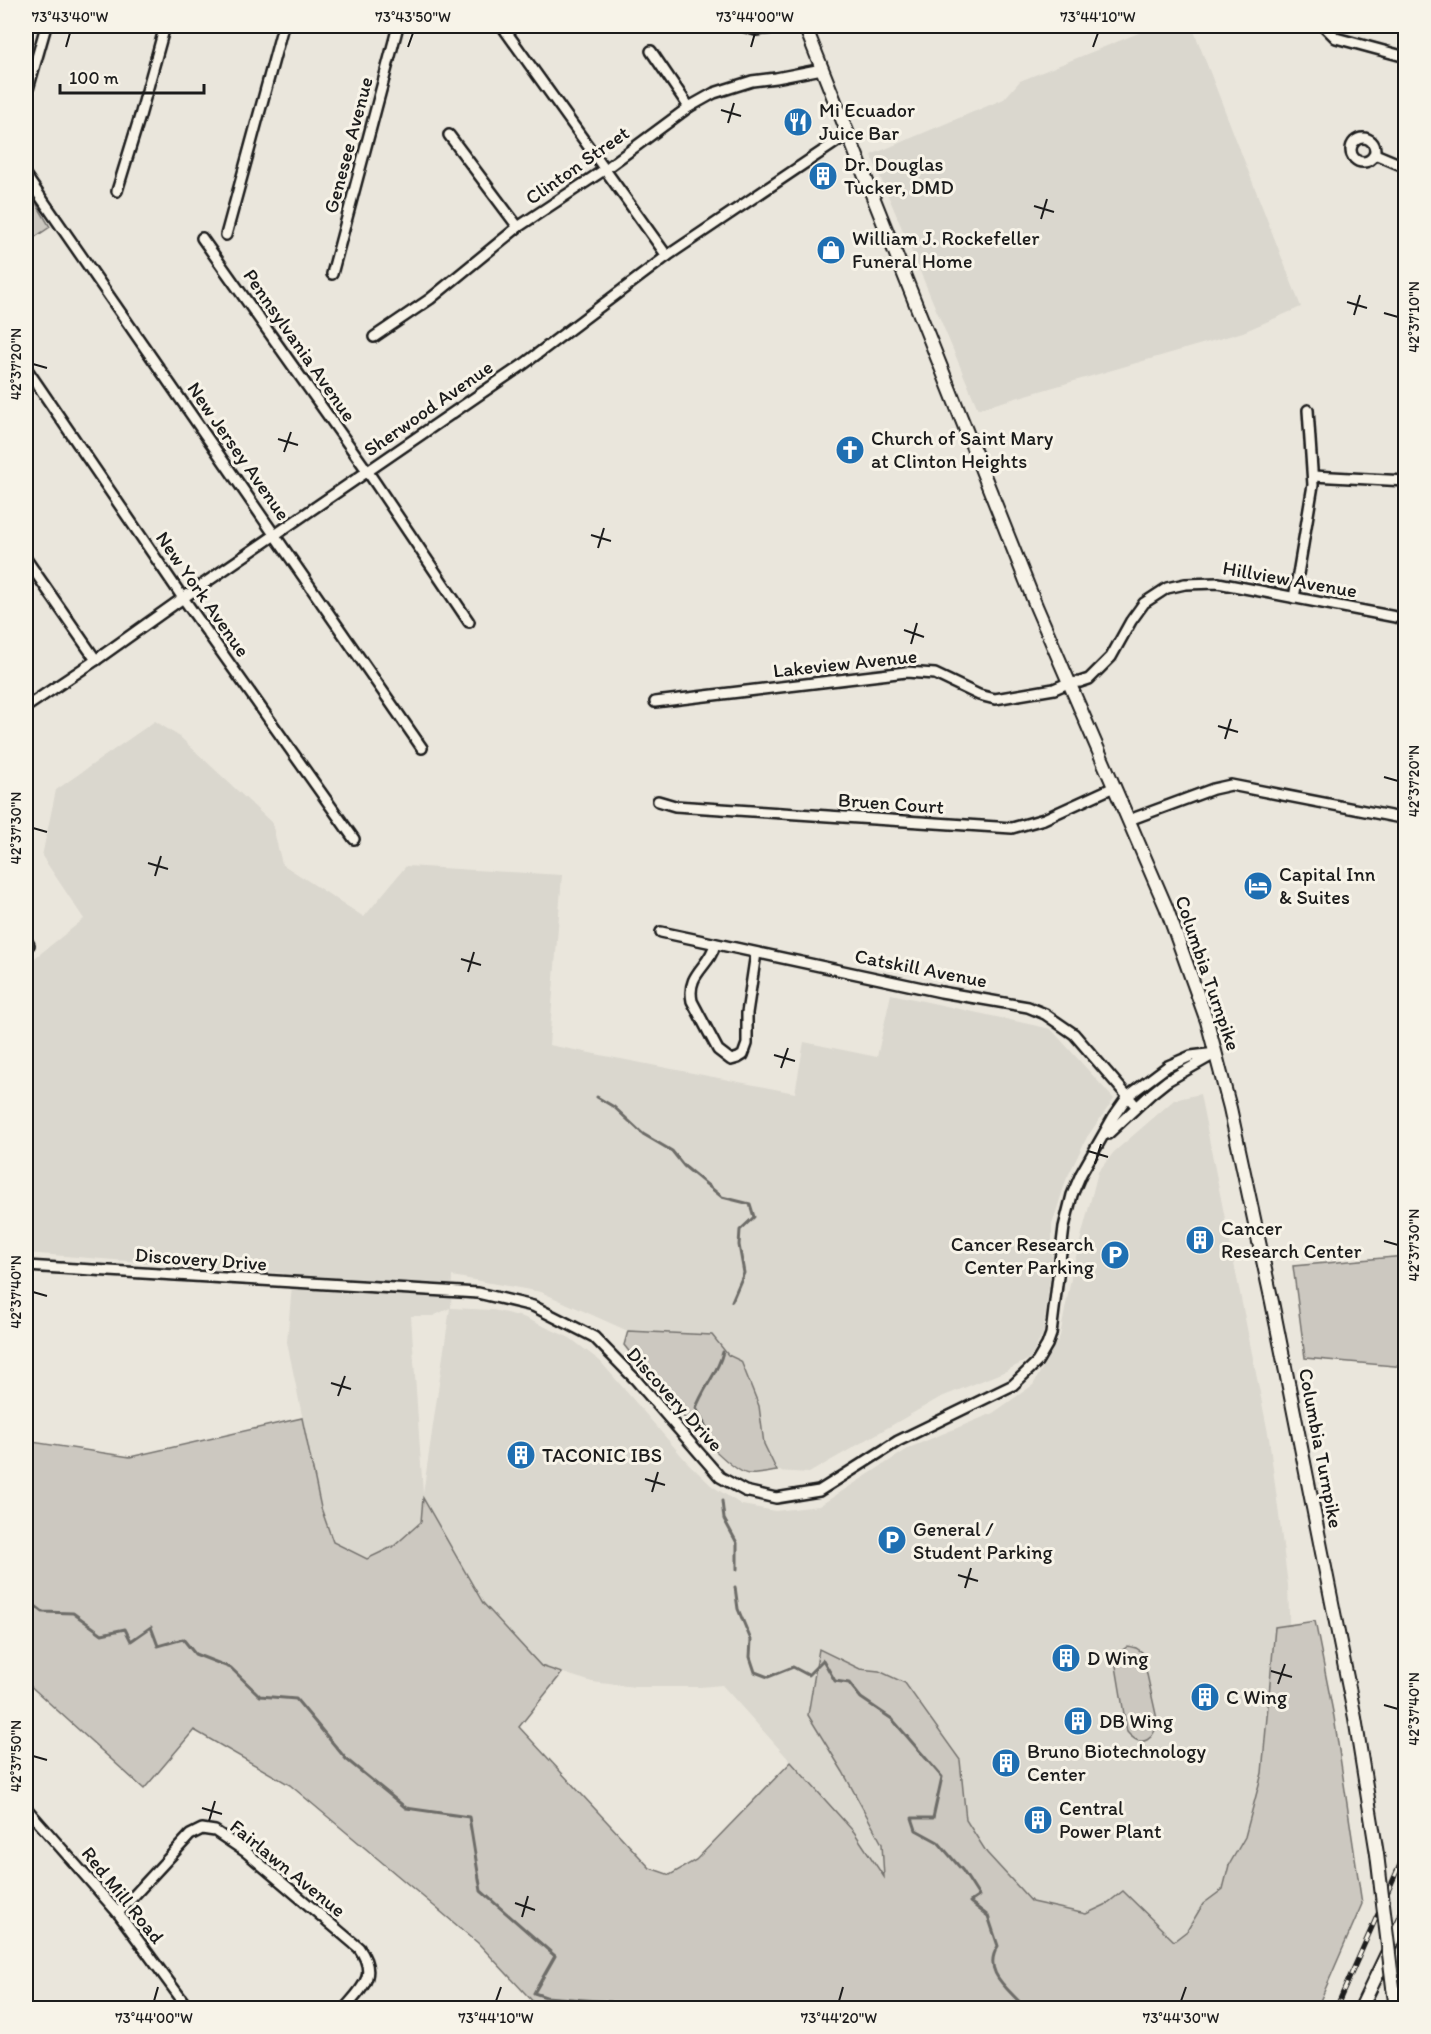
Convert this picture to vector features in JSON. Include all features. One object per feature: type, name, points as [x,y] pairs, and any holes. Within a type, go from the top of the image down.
[{"type":"main road","name":"Columbia Turnpike","points":[[804,26],[1032,598],[1174,928],[1197,990],[1216,1053],[1236,1134],[1289,1384],[1356,1718],[1377,1854],[1396,2007]]},
{"type":"main road","points":[[1361,2008],[1406,1914]]},
{"type":"street","points":[[26,96],[46,26]]},
{"type":"street","points":[[117,191],[165,26]]},
{"type":"street","points":[[226,235],[283,26]]},
{"type":"street","name":"Genesee Avenue","points":[[332,274],[398,26]]},
{"type":"street","points":[[502,26],[667,256]]},
{"type":"street","points":[[743,26],[756,30],[787,26]]},
{"type":"street","points":[[1324,26],[1336,38],[1406,57]]},
{"type":"street","points":[[651,51],[689,107]]},
{"type":"street","name":"Clinton Street","points":[[374,337],[430,299],[518,227],[604,170],[689,107],[714,93],[752,81],[822,69]]},
{"type":"street","points":[[449,135],[518,227]]},
{"type":"street","name":"Sherwood Avenue","points":[[26,707],[524,364],[667,256],[849,135]]},
{"type":"street","points":[[1375,154],[1406,167]]},
{"type":"street","name":"New Jersey Avenue","points":[[26,176],[422,748]]},
{"type":"street","name":"Pennsylvania Avenue","points":[[202,238],[368,472],[469,622]]},
{"type":"street","name":"New York Avenue","points":[[26,368],[183,598],[354,839]]},
{"type":"street","points":[[1294,598],[1312,498],[1313,476],[1308,410]]},
{"type":"street","points":[[1313,476],[1406,481]]},
{"type":"street","points":[[26,559],[96,660]]},
{"type":"street","name":"Hillview Avenue","points":[[1068,682],[1089,679],[1103,666],[1144,603],[1167,588],[1185,584],[1218,583],[1406,619]]},
{"type":"street","name":"Lakeview Avenue","points":[[655,702],[906,672],[935,674],[979,695],[995,699],[1054,689],[1068,682]]},
{"type":"street","points":[[1129,820],[1202,792],[1231,785],[1406,819]]},
{"type":"street","name":"Bruen Court","points":[[658,801],[675,806],[1012,828],[1044,819],[1114,788]]},
{"type":"street","name":"Catskill Avenue","points":[[661,932],[941,992],[1028,1007],[1045,1014],[1074,1034],[1136,1106]]},
{"type":"street","points":[[715,944],[695,976],[690,993],[718,1050],[731,1060],[743,1054],[747,1044],[747,1013],[756,953]]},
{"type":"street","name":"Discovery Drive","points":[[26,1266],[478,1293],[533,1306],[594,1337],[720,1477],[745,1491],[776,1498],[802,1494],[827,1486],[898,1440],[1012,1385],[1037,1362],[1051,1334],[1062,1235],[1072,1194],[1081,1173],[1128,1096],[1168,1066],[1191,1056],[1216,1053]]},
{"type":"street","name":"Discovery Drive","points":[[1099,1142],[1136,1106],[1167,1081],[1216,1053]]},
{"type":"street","name":"Red Mill Road","points":[[26,1808],[118,1913],[188,2008]]},
{"type":"street","name":"Fairlawn Avenue","points":[[118,1913],[190,1835],[202,1829],[215,1832],[246,1852],[358,1948],[367,1959],[369,1969],[366,1983],[345,2008]]},
{"type":"shaded area","points":[[1156,26],[1192,26],[1301,307],[1243,332],[978,409],[871,155],[1004,99],[1020,81]]},
{"type":"shaded area","points":[[26,186],[50,227],[26,243]]},
{"type":"shaded area","points":[[155,721],[180,737],[272,823],[282,864],[364,917],[406,866],[562,875],[549,1045],[795,1093],[804,1042],[877,1057],[891,994],[1051,1029],[1114,1099],[1087,1137],[1066,1180],[1052,1225],[1052,1264],[1043,1333],[1031,1358],[1006,1371],[939,1398],[809,1473],[777,1471],[764,1444],[759,1406],[728,1355],[712,1335],[628,1331],[541,1292],[452,1276],[451,1308],[493,1310],[523,1317],[570,1338],[600,1361],[687,1462],[712,1486],[742,1505],[775,1511],[819,1506],[911,1447],[993,1413],[1033,1385],[1060,1336],[1073,1268],[1098,1172],[1114,1152],[1174,1100],[1200,1094],[1269,1438],[1288,1585],[1297,1847],[1239,2008],[968,2008],[854,1832],[722,1685],[635,1687],[592,1682],[541,1666],[483,1603],[423,1499],[421,1522],[394,1546],[367,1559],[333,1542],[321,1508],[287,1342],[293,1274],[26,1253],[26,965],[84,919],[42,856],[56,790]],"holes":[[[450,1308],[423,1494],[411,1316],[433,1316]]]},
{"type":"shaded area","points":[[1405,1256],[1405,1367],[1305,1358],[1293,1266]]},
{"type":"shaded area","points":[[628,1331],[712,1335],[728,1355],[741,1361],[759,1406],[764,1444],[777,1471],[749,1474],[737,1469],[721,1456],[684,1417],[624,1345]]},
{"type":"shaded area","points":[[302,1418],[321,1508],[333,1542],[367,1559],[394,1546],[421,1522],[423,1498],[483,1603],[541,1666],[562,1673],[519,1727],[650,1868],[670,1875],[696,1860],[791,1762],[854,1832],[884,1877],[882,1844],[843,1772],[808,1715],[819,1649],[860,1669],[879,1671],[905,1683],[960,1760],[966,1820],[987,1853],[1032,1902],[1086,1914],[1105,1905],[1123,1891],[1174,1941],[1187,1931],[1203,1904],[1223,1889],[1229,1865],[1245,1837],[1262,1773],[1275,1627],[1315,1621],[1334,1717],[1362,1904],[1317,2008],[539,2008],[478,1943],[290,1785],[194,1730],[144,1789],[26,1682],[26,1441],[130,1457]]},
{"type":"shaded area","points":[[1128,1646],[1142,1652],[1157,1719],[1151,1737],[1143,1741],[1127,1732],[1115,1660],[1116,1655]]},
{"type":"waterway","points":[[597,1097],[614,1107],[643,1134],[672,1151],[684,1166],[722,1197],[750,1204],[754,1217],[740,1230],[739,1245],[744,1273],[732,1301]]},
{"type":"waterway","points":[[708,1431],[696,1408],[718,1367],[723,1352]]},
{"type":"waterway","points":[[722,1501],[724,1519],[737,1543],[737,1569]]},
{"type":"waterway","points":[[735,1587],[738,1609],[751,1640],[750,1657],[755,1672],[768,1677],[793,1667],[808,1675],[823,1660],[835,1681],[849,1683],[861,1698],[892,1719],[942,1777],[933,1818],[912,1818],[916,1830],[938,1842],[963,1871],[979,1896],[970,1902],[988,1916],[998,1946],[994,1955],[995,1972],[999,1980],[1025,2008]]},
{"type":"waterway","points":[[26,1599],[43,1612],[73,1613],[102,1634],[125,1629],[131,1641],[151,1627],[158,1646],[183,1639],[195,1654],[231,1668],[260,1696],[296,1699],[346,1759],[406,1808],[469,1817],[481,1891],[555,1956],[534,1993],[546,1997],[611,2002],[619,2008]]},
{"type":"railway","points":[[1336,2008],[1406,1851]]},
{"type":"place","name":"Mi Ecuador Juice Bar","points":[[798,122]]},
{"type":"place","name":"Dr. Douglas Tucker, DMD","points":[[823,176]]},
{"type":"place","name":"William J. Rockefeller Funeral Home","points":[[831,250]]},
{"type":"place","name":"Church of Saint Mary at Clinton Heights","points":[[850,450]]},
{"type":"place","name":"Capital Inn & Suites","points":[[1258,886]]},
{"type":"place","name":"Cancer Research Center","points":[[1200,1240]]},
{"type":"place","name":"Cancer Research Center Parking","points":[[1115,1255]]},
{"type":"place","name":"TACONIC IBS","points":[[521,1455]]},
{"type":"place","name":"General / Student Parking","points":[[892,1540]]},
{"type":"place","name":"D Wing","points":[[1066,1658]]},
{"type":"place","name":"C Wing","points":[[1205,1697]]},
{"type":"place","name":"DB Wing","points":[[1078,1721]]},
{"type":"place","name":"Bruno Biotechnology Center","points":[[1006,1763]]},
{"type":"place","name":"Central Power Plant","points":[[1038,1820]]}]
